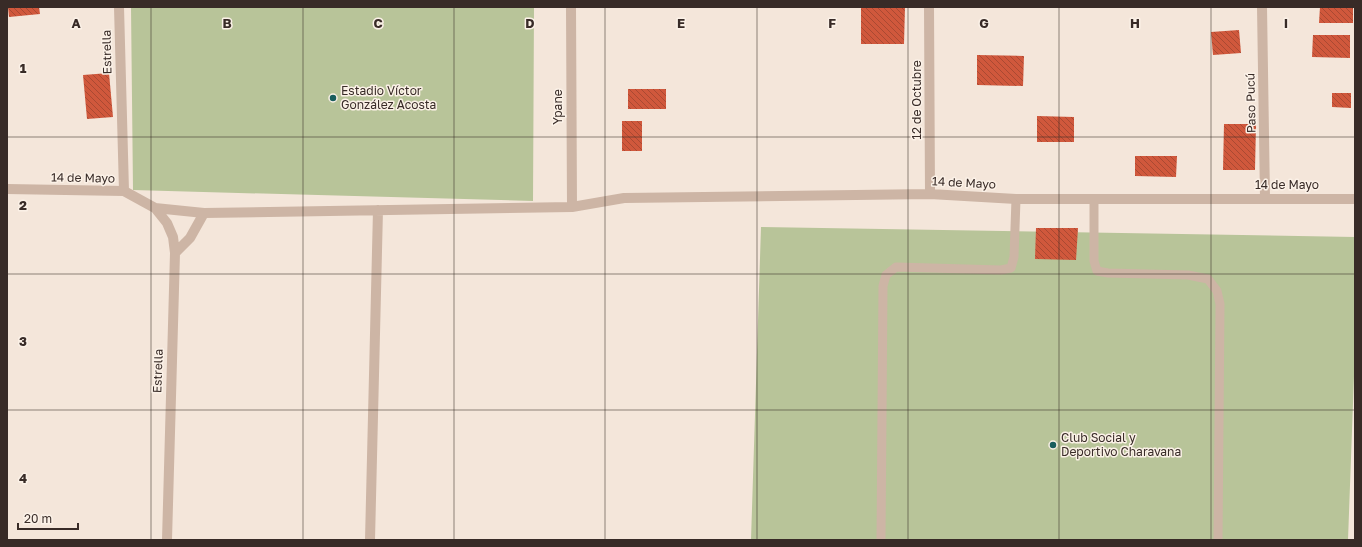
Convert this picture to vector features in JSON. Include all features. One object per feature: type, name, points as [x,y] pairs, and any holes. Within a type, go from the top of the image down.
[{"type":"street","name":"Estrella","points":[[119,7],[124,191]]},
{"type":"street","name":"Ypane","points":[[571,7],[572,207]]},
{"type":"street","name":"12 de Octubre","points":[[929,7],[930,194]]},
{"type":"street","name":"Paso Pucú","points":[[1262,7],[1265,198]]},
{"type":"street","name":"14 de Mayo","points":[[7,189],[124,191],[155,208],[204,213],[572,207],[624,198],[930,194],[1016,199],[1094,200],[1265,198],[1355,199]]},
{"type":"street","name":"Estrella","points":[[155,208],[167,223],[173,237],[174,253],[167,540]]},
{"type":"street","points":[[370,540],[378,210]]},
{"type":"street","points":[[174,253],[190,238],[204,213]]},
{"type":"lane","points":[[880,540],[883,286],[886,274],[896,267],[1001,270],[1011,268],[1014,257],[1016,199]]},
{"type":"lane","points":[[1094,200],[1094,261],[1097,271],[1108,274],[1188,275],[1208,279],[1217,291],[1220,304],[1218,540]]},
{"type":"green space","name":"Estadio Víctor González Acosta","points":[[131,7],[534,7],[533,201],[133,190]]},
{"type":"green space","name":"Club Social y Deportivo Charavana","points":[[761,227],[1355,237],[1355,349],[1348,540],[751,540]]},
{"type":"building","points":[[8,7],[39,7],[40,14],[9,17]]},
{"type":"building","points":[[861,7],[905,7],[904,44],[861,44]]},
{"type":"building","points":[[1320,7],[1353,7],[1353,23],[1319,23]]},
{"type":"building","points":[[1239,30],[1241,53],[1213,55],[1211,32]]},
{"type":"building","points":[[1313,35],[1350,35],[1350,58],[1312,57]]},
{"type":"building","points":[[977,55],[1024,56],[1023,86],[977,85]]},
{"type":"building","points":[[109,73],[113,117],[87,119],[83,75]]},
{"type":"building","points":[[628,89],[666,89],[666,109],[628,109]]},
{"type":"building","points":[[1332,93],[1351,93],[1351,108],[1332,107]]},
{"type":"building","points":[[1037,116],[1074,117],[1074,142],[1037,142]]},
{"type":"building","points":[[622,121],[642,121],[642,151],[622,151]]},
{"type":"building","points":[[1224,124],[1256,124],[1255,170],[1223,170]]},
{"type":"building","points":[[1135,156],[1177,156],[1176,177],[1135,176]]},
{"type":"building","points":[[1036,228],[1078,228],[1076,260],[1035,259]]},
{"type":"place","name":"Estadio Víctor González Acosta","points":[[333,98]]},
{"type":"place","name":"Club Social y Deportivo Charavana","points":[[1053,445]]}]
